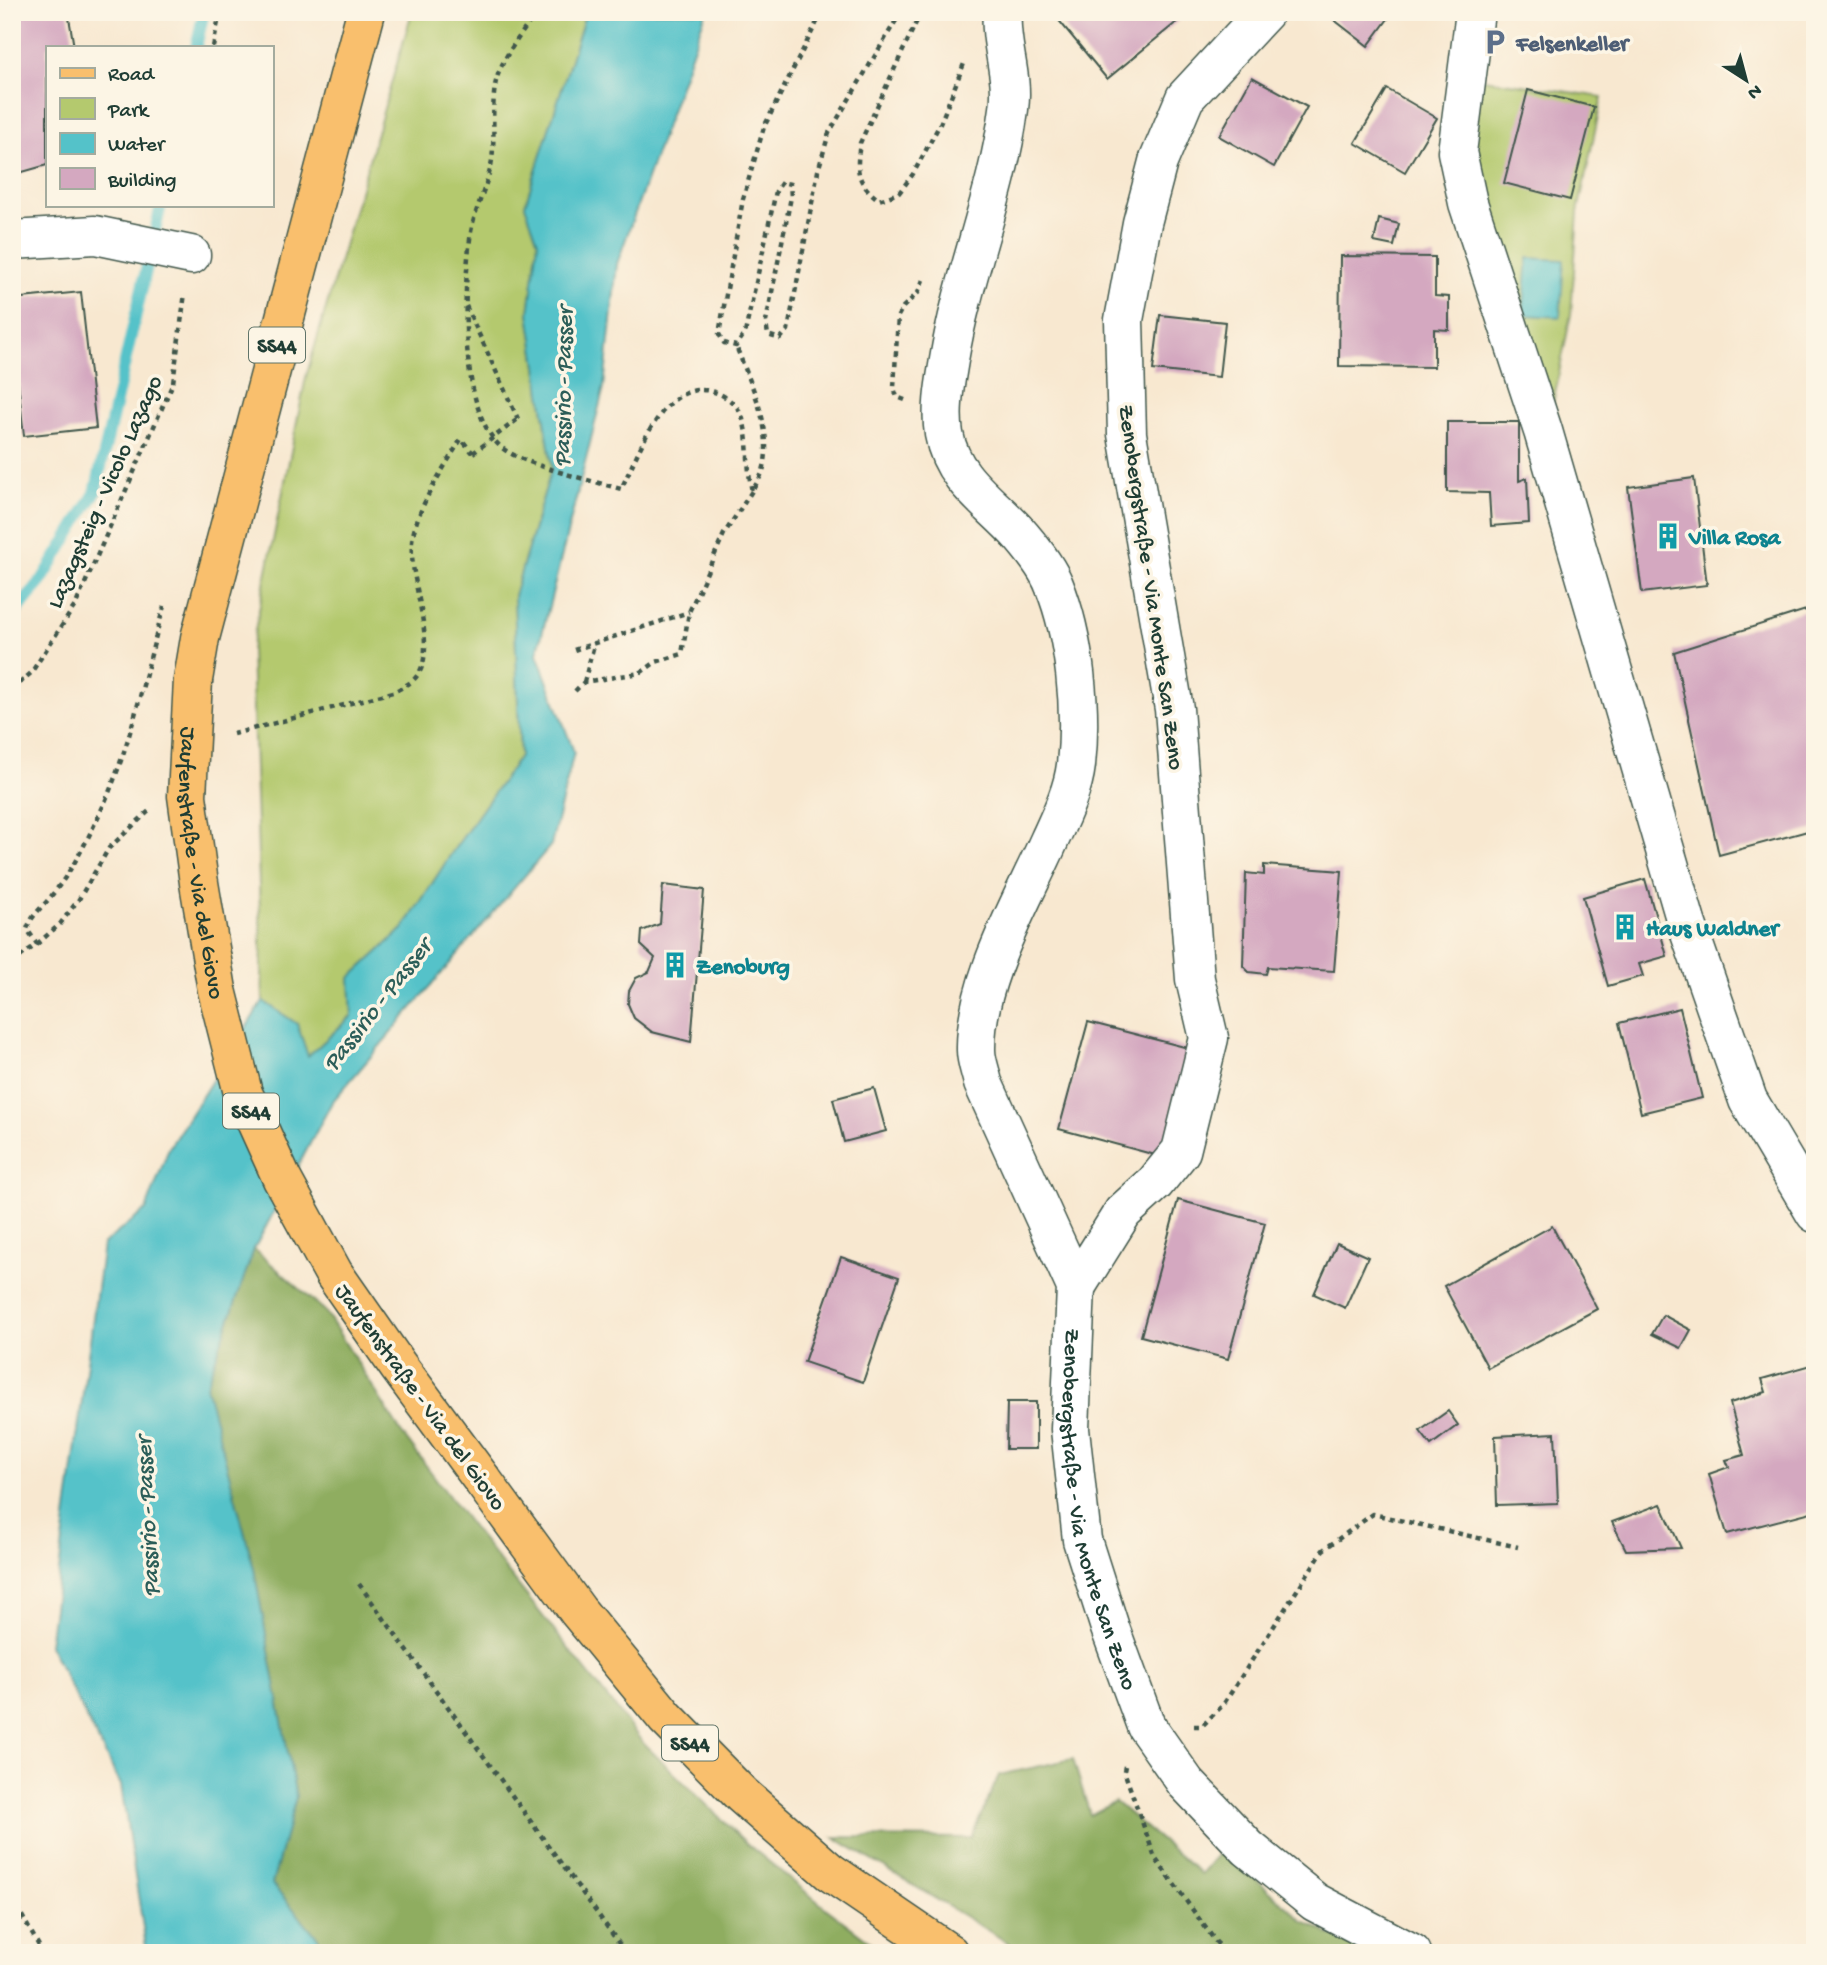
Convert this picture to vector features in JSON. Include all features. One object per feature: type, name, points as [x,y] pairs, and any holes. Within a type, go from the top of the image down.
[{"type":"main road","name":"Jaufenstraße - Via del Giovo","points":[[366,12],[200,638],[193,680],[187,796],[216,990],[243,1093],[282,1180],[334,1274],[398,1366],[578,1611],[666,1718],[742,1796],[830,1872],[949,1953]]},
{"type":"street","name":"Zenobergstraße - Via Monte San Zeno","points":[[1002,12],[1010,72],[1010,107],[999,161],[954,330],[943,402],[944,435],[954,466],[979,496],[1022,537],[1053,583],[1072,651],[1078,706],[1076,768],[1065,805],[1005,938],[987,985],[977,1019],[976,1054],[984,1083],[1076,1287],[1070,1429],[1082,1540],[1110,1628],[1146,1726],[1186,1783],[1248,1848],[1315,1902],[1412,1953]]},
{"type":"street","name":"Zenobergstraße - Via Monte San Zeno","points":[[1076,1287],[1123,1212],[1155,1183],[1181,1151],[1209,1038],[1195,979],[1174,709],[1127,434],[1124,320],[1142,223],[1158,162],[1185,98],[1265,12]]},
{"type":"street","points":[[1475,12],[1457,152],[1468,203],[1543,431],[1686,922],[1748,1100],[1815,1213]]},
{"type":"street","points":[[12,240],[95,235],[191,255]]},
{"type":"path","points":[[213,46],[220,12]]},
{"type":"path","points":[[536,12],[507,55],[495,85],[494,144],[490,168],[471,230],[464,302],[470,376],[486,429],[502,448],[525,460],[621,489],[657,418],[672,400],[688,392],[706,389],[719,393],[741,412],[752,491]]},
{"type":"path","points":[[736,346],[724,343],[719,334],[743,198],[764,127],[822,12]]},
{"type":"path","points":[[736,346],[745,333],[776,191],[782,182],[790,184],[792,197],[765,322],[768,335],[780,339],[788,330],[818,171],[829,133],[901,12]]},
{"type":"path","points":[[921,12],[860,143],[857,166],[865,189],[879,200],[899,193],[913,174],[940,124],[968,54]]},
{"type":"path","name":"Lazagsteig - Vicolo Lazago","points":[[12,690],[31,673],[76,604],[173,383],[191,255]]},
{"type":"path","points":[[233,734],[393,692],[410,683],[420,672],[424,657],[424,626],[412,537],[426,498],[461,439],[473,453],[518,419],[464,302]]},
{"type":"path","points":[[584,682],[640,673],[656,662],[682,654],[689,612],[724,534],[764,470],[764,424],[736,346]]},
{"type":"path","points":[[37,944],[27,929],[30,918],[52,896],[75,861],[103,806],[118,769],[167,593]]},
{"type":"path","points":[[574,650],[689,612]]},
{"type":"path","points":[[575,691],[584,682],[594,644]]},
{"type":"path","points":[[12,963],[60,924],[79,899],[109,848],[153,807]]},
{"type":"path","points":[[1191,1724],[1195,1727],[1202,1726],[1223,1705],[1323,1549],[1373,1514],[1518,1547]]},
{"type":"path","points":[[359,1584],[626,1953]]},
{"type":"path","points":[[1146,1726],[1128,1751],[1124,1771],[1156,1858],[1216,1942],[1227,1953]]},
{"type":"path","points":[[12,1898],[43,1953]]},
{"type":"green space","points":[[412,12],[586,12],[525,205],[538,242],[529,313],[552,467],[514,596],[520,756],[453,851],[403,929],[350,978],[352,1015],[308,1057],[297,1024],[263,1001],[251,650],[306,377]]},
{"type":"green space","points":[[1477,78],[1602,97],[1578,212],[1571,314],[1551,412],[1475,182]]},
{"type":"green space","points":[[254,1249],[325,1311],[401,1432],[469,1523],[644,1744],[746,1843],[885,1953],[331,1953],[272,1884],[296,1797],[254,1569],[206,1386]]},
{"type":"green space","points":[[1073,1759],[1090,1815],[1115,1802],[1201,1874],[1222,1849],[1304,1922],[1370,1953],[1025,1953],[834,1837],[971,1838],[999,1775]]},
{"type":"water","name":"Passirio - Passer","points":[[586,12],[706,12],[617,264],[604,387],[537,654],[574,752],[551,845],[332,1102],[254,1249],[206,1386],[254,1569],[296,1797],[272,1884],[331,1953],[147,1953],[121,1785],[49,1645],[103,1244],[146,1210],[169,1148],[263,1001],[297,1024],[308,1056],[352,1016],[350,978],[403,929],[453,851],[520,756],[514,596],[552,467],[529,313],[538,242],[525,205]]},
{"type":"water","points":[[1528,258],[1564,260],[1560,317],[1523,315]]},
{"type":"building","points":[[12,12],[68,12],[74,46],[46,46],[46,165],[12,175]]},
{"type":"building","points":[[1052,12],[1189,12],[1107,79]]},
{"type":"building","points":[[1324,12],[1393,12],[1368,46]]},
{"type":"building","points":[[1252,77],[1307,107],[1274,167],[1219,136]]},
{"type":"building","points":[[1387,89],[1437,118],[1405,172],[1355,143]]},
{"type":"building","points":[[1528,90],[1594,107],[1570,200],[1504,183]]},
{"type":"building","points":[[1379,219],[1399,224],[1394,246],[1374,242]]},
{"type":"building","points":[[1340,256],[1435,257],[1435,296],[1449,297],[1449,330],[1434,329],[1434,367],[1339,366]]},
{"type":"building","points":[[81,292],[96,428],[24,436],[12,328],[12,299]]},
{"type":"building","points":[[1160,315],[1225,322],[1219,377],[1153,370]]},
{"type":"building","points":[[1447,422],[1519,422],[1519,481],[1527,478],[1529,523],[1491,526],[1489,493],[1447,492]]},
{"type":"building","name":"Villa Rosa","points":[[1694,478],[1707,585],[1642,593],[1628,487]]},
{"type":"building","points":[[1809,609],[1815,646],[1815,829],[1719,855],[1674,652]]},
{"type":"building","points":[[1264,865],[1342,871],[1334,971],[1268,967],[1266,974],[1249,972],[1243,966],[1246,873],[1264,875]]},
{"type":"building","name":"Haus Waldner","points":[[1645,879],[1667,956],[1639,964],[1643,976],[1608,986],[1583,897]]},
{"type":"building","name":"Zenoburg","points":[[663,885],[704,890],[691,1042],[652,1032],[634,1018],[628,1004],[629,991],[636,978],[649,972],[655,958],[641,945],[642,931],[660,924]]},
{"type":"building","points":[[1680,1008],[1702,1098],[1641,1113],[1619,1023]]},
{"type":"building","points":[[1088,1022],[1192,1049],[1163,1157],[1059,1129]]},
{"type":"building","points":[[874,1088],[886,1131],[844,1142],[833,1099]]},
{"type":"building","points":[[1178,1200],[1265,1223],[1228,1359],[1141,1336]]},
{"type":"building","points":[[1552,1226],[1597,1309],[1488,1368],[1444,1286]]},
{"type":"building","points":[[1337,1243],[1368,1257],[1345,1308],[1314,1294]]},
{"type":"building","points":[[841,1257],[899,1277],[863,1382],[804,1362]]},
{"type":"building","points":[[1663,1315],[1691,1330],[1681,1348],[1652,1334]]},
{"type":"building","points":[[1815,1364],[1815,1511],[1727,1534],[1709,1474],[1729,1467],[1726,1460],[1744,1455],[1730,1403],[1766,1392],[1762,1379]]},
{"type":"building","points":[[1007,1402],[1036,1402],[1036,1449],[1006,1449]]},
{"type":"building","points":[[1448,1411],[1458,1425],[1431,1445],[1420,1431]]},
{"type":"building","points":[[1555,1433],[1558,1503],[1497,1505],[1495,1436]]},
{"type":"building","points":[[1661,1504],[1681,1548],[1626,1550],[1612,1522]]},
{"type":"waterway","points":[[196,46],[204,12]]},
{"type":"waterway","points":[[12,617],[42,580],[95,493],[161,206]]},
{"type":"place","name":"Felsenkeller","points":[[1495,42]]},
{"type":"place","name":"Villa Rosa","points":[[1668,536]]},
{"type":"place","name":"Haus Waldner","points":[[1625,927]]},
{"type":"place","name":"Zenoburg","points":[[675,965]]}]
